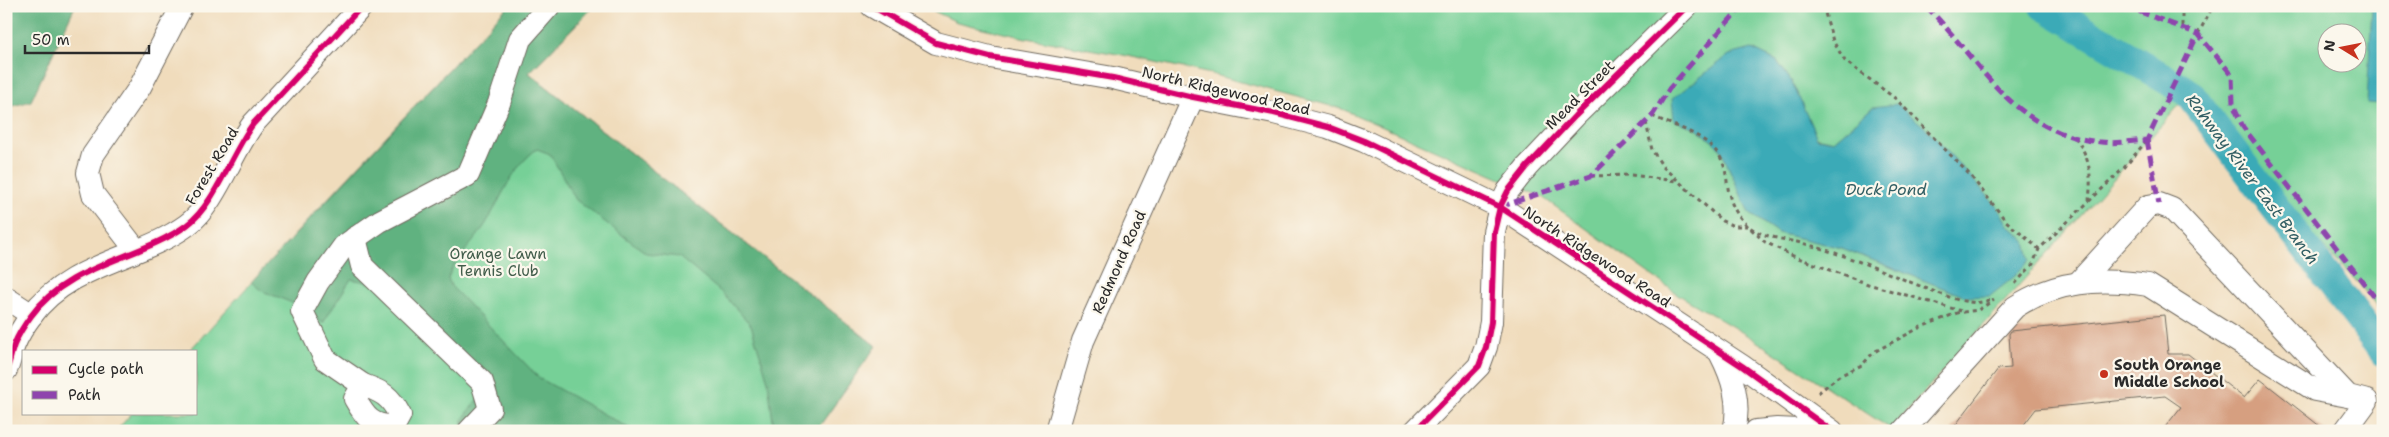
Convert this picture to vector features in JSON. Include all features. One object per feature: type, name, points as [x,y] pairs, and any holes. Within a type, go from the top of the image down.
[{"type":"street","points":[[136,250],[93,194],[88,173],[93,155],[140,87],[182,6]]},
{"type":"street","name":"Forest Road","points":[[6,370],[14,344],[32,315],[58,288],[86,272],[188,225],[204,207],[240,140],[362,6]]},
{"type":"street","points":[[396,428],[380,427],[364,415],[355,398],[363,385],[325,359],[302,312],[318,282],[344,246],[380,221],[468,175],[499,103],[520,39],[549,6]]},
{"type":"street","name":"North Ridgewood Road","points":[[872,6],[936,43],[990,57],[1113,78],[1193,97],[1274,113],[1328,127],[1364,141],[1500,207],[1720,353],[1832,431]]},
{"type":"street","name":"Mead Street","points":[[1415,431],[1479,366],[1486,347],[1491,322],[1494,232],[1500,207],[1508,191],[1526,166],[1687,6]]},
{"type":"street","name":"Redmond Road","points":[[1057,431],[1083,341],[1193,97]]},
{"type":"street","points":[[2078,282],[2148,206],[2159,204],[2172,209],[2366,402]]},
{"type":"street","points":[[355,238],[362,266],[482,382],[490,409],[469,431]]},
{"type":"street","points":[[1903,431],[2015,307],[2031,297],[2078,282],[2118,281],[2148,286],[2315,390],[2366,402]]},
{"type":"street","points":[[6,298],[32,315]]},
{"type":"street","points":[[1720,353],[1734,384],[1737,405],[1734,431]]},
{"type":"street","points":[[2346,431],[2366,402]]},
{"type":"street","points":[[1756,431],[1800,428],[1820,431]]},
{"type":"path","points":[[1823,6],[1833,41],[1844,61],[1896,98],[1970,176],[2006,221],[2038,249]]},
{"type":"path","points":[[2182,6],[2182,27]]},
{"type":"path","points":[[2198,34],[2214,6]]},
{"type":"path","points":[[1652,116],[1693,134],[1715,150],[1722,161],[1728,194],[1733,209],[1765,242],[1793,256],[1868,284],[1964,312]]},
{"type":"path","points":[[1646,122],[1652,150],[1663,167],[1676,181],[1722,221],[1734,226],[1748,226],[1770,236],[1826,249],[1958,300],[1976,304],[1995,300]]},
{"type":"path","points":[[2075,137],[2085,152],[2090,167],[2089,200]]},
{"type":"path","points":[[2008,290],[2033,264],[2038,249],[2124,168],[2147,140]]},
{"type":"path","points":[[1592,176],[1632,175],[1676,181]]},
{"type":"path","points":[[1818,392],[1839,376],[1862,365],[1874,352],[1921,327],[1964,312],[1978,310],[2001,295]]},
{"type":"green space","points":[[6,6],[75,6],[31,101],[6,108]]},
{"type":"green space","name":"Orange Lawn Tennis Club","points":[[508,6],[594,6],[529,73],[876,346],[816,431],[116,431],[131,414],[198,414],[198,350],[190,350],[320,207]]},
{"type":"green space","points":[[508,6],[594,6],[529,73],[876,346],[816,431],[771,431],[773,422],[768,381],[751,325],[721,292],[679,257],[646,253],[576,200],[550,154],[537,149],[519,166],[488,221],[458,259],[448,278],[451,286],[539,378],[634,431],[463,431],[463,419],[490,382],[392,287],[351,279],[323,323],[300,306],[262,291],[251,282]]},
{"type":"green space","points":[[923,6],[2383,6],[2383,314],[2360,285],[2183,101],[1891,429],[1750,337],[1679,295],[1542,197],[1342,109],[1211,74],[1123,55],[1026,38],[957,22]],"holes":[[[1752,49],[1777,61],[1792,82],[1816,137],[1834,141],[1873,107],[1997,206],[2008,225],[2026,241],[1966,297],[1842,248],[1778,233],[1749,213],[1720,148],[1698,129]]]},
{"type":"water","points":[[2372,6],[2383,6],[2383,104],[2367,103]]},
{"type":"water","name":"Duck Pond","points":[[1752,49],[1777,61],[1792,82],[1817,138],[1834,141],[1873,107],[1897,104],[1928,130],[1997,206],[2008,225],[2026,241],[2030,260],[2014,277],[1990,296],[1966,297],[1842,248],[1778,233],[1749,213],[1720,148],[1698,129],[1674,120],[1672,99],[1729,55]]},
{"type":"building","name":"South Orange Middle School","points":[[2164,315],[2168,354],[2188,354],[2244,398],[2260,379],[2326,431],[2162,431],[2181,407],[2165,396],[2036,409],[2019,431],[1951,431],[1998,369],[2011,368],[2009,334],[2011,331]]},
{"type":"waterway","name":"Rahway River East Branch","points":[[2044,6],[2189,93],[2383,351]]},
{"type":"marked path","points":[[1500,207],[1591,176],[1652,116],[1669,89],[1742,6]]},
{"type":"marked path","points":[[1926,6],[2001,92],[2021,110],[2044,125],[2070,136],[2101,142],[2118,143],[2147,140],[2198,34]]},
{"type":"marked path","points":[[2125,6],[2198,34],[2232,75],[2233,104],[2243,127],[2383,308]]},
{"type":"marked path","points":[[2147,140],[2159,204]]},
{"type":"cycle path","points":[[6,370],[14,345],[20,334],[31,316],[47,298],[65,284],[84,273],[168,237],[197,216],[214,192],[253,124],[362,6]]},
{"type":"cycle path","points":[[872,6],[936,43],[990,57],[1113,78],[1193,97],[1274,113],[1328,127],[1364,141],[1500,207],[1742,366],[1832,431]]},
{"type":"cycle path","points":[[1415,431],[1479,366],[1486,347],[1491,322],[1494,232],[1500,207],[1508,191],[1527,167],[1575,116],[1687,6]]},
{"type":"place","name":"South Orange Middle School","points":[[2104,374]]}]
